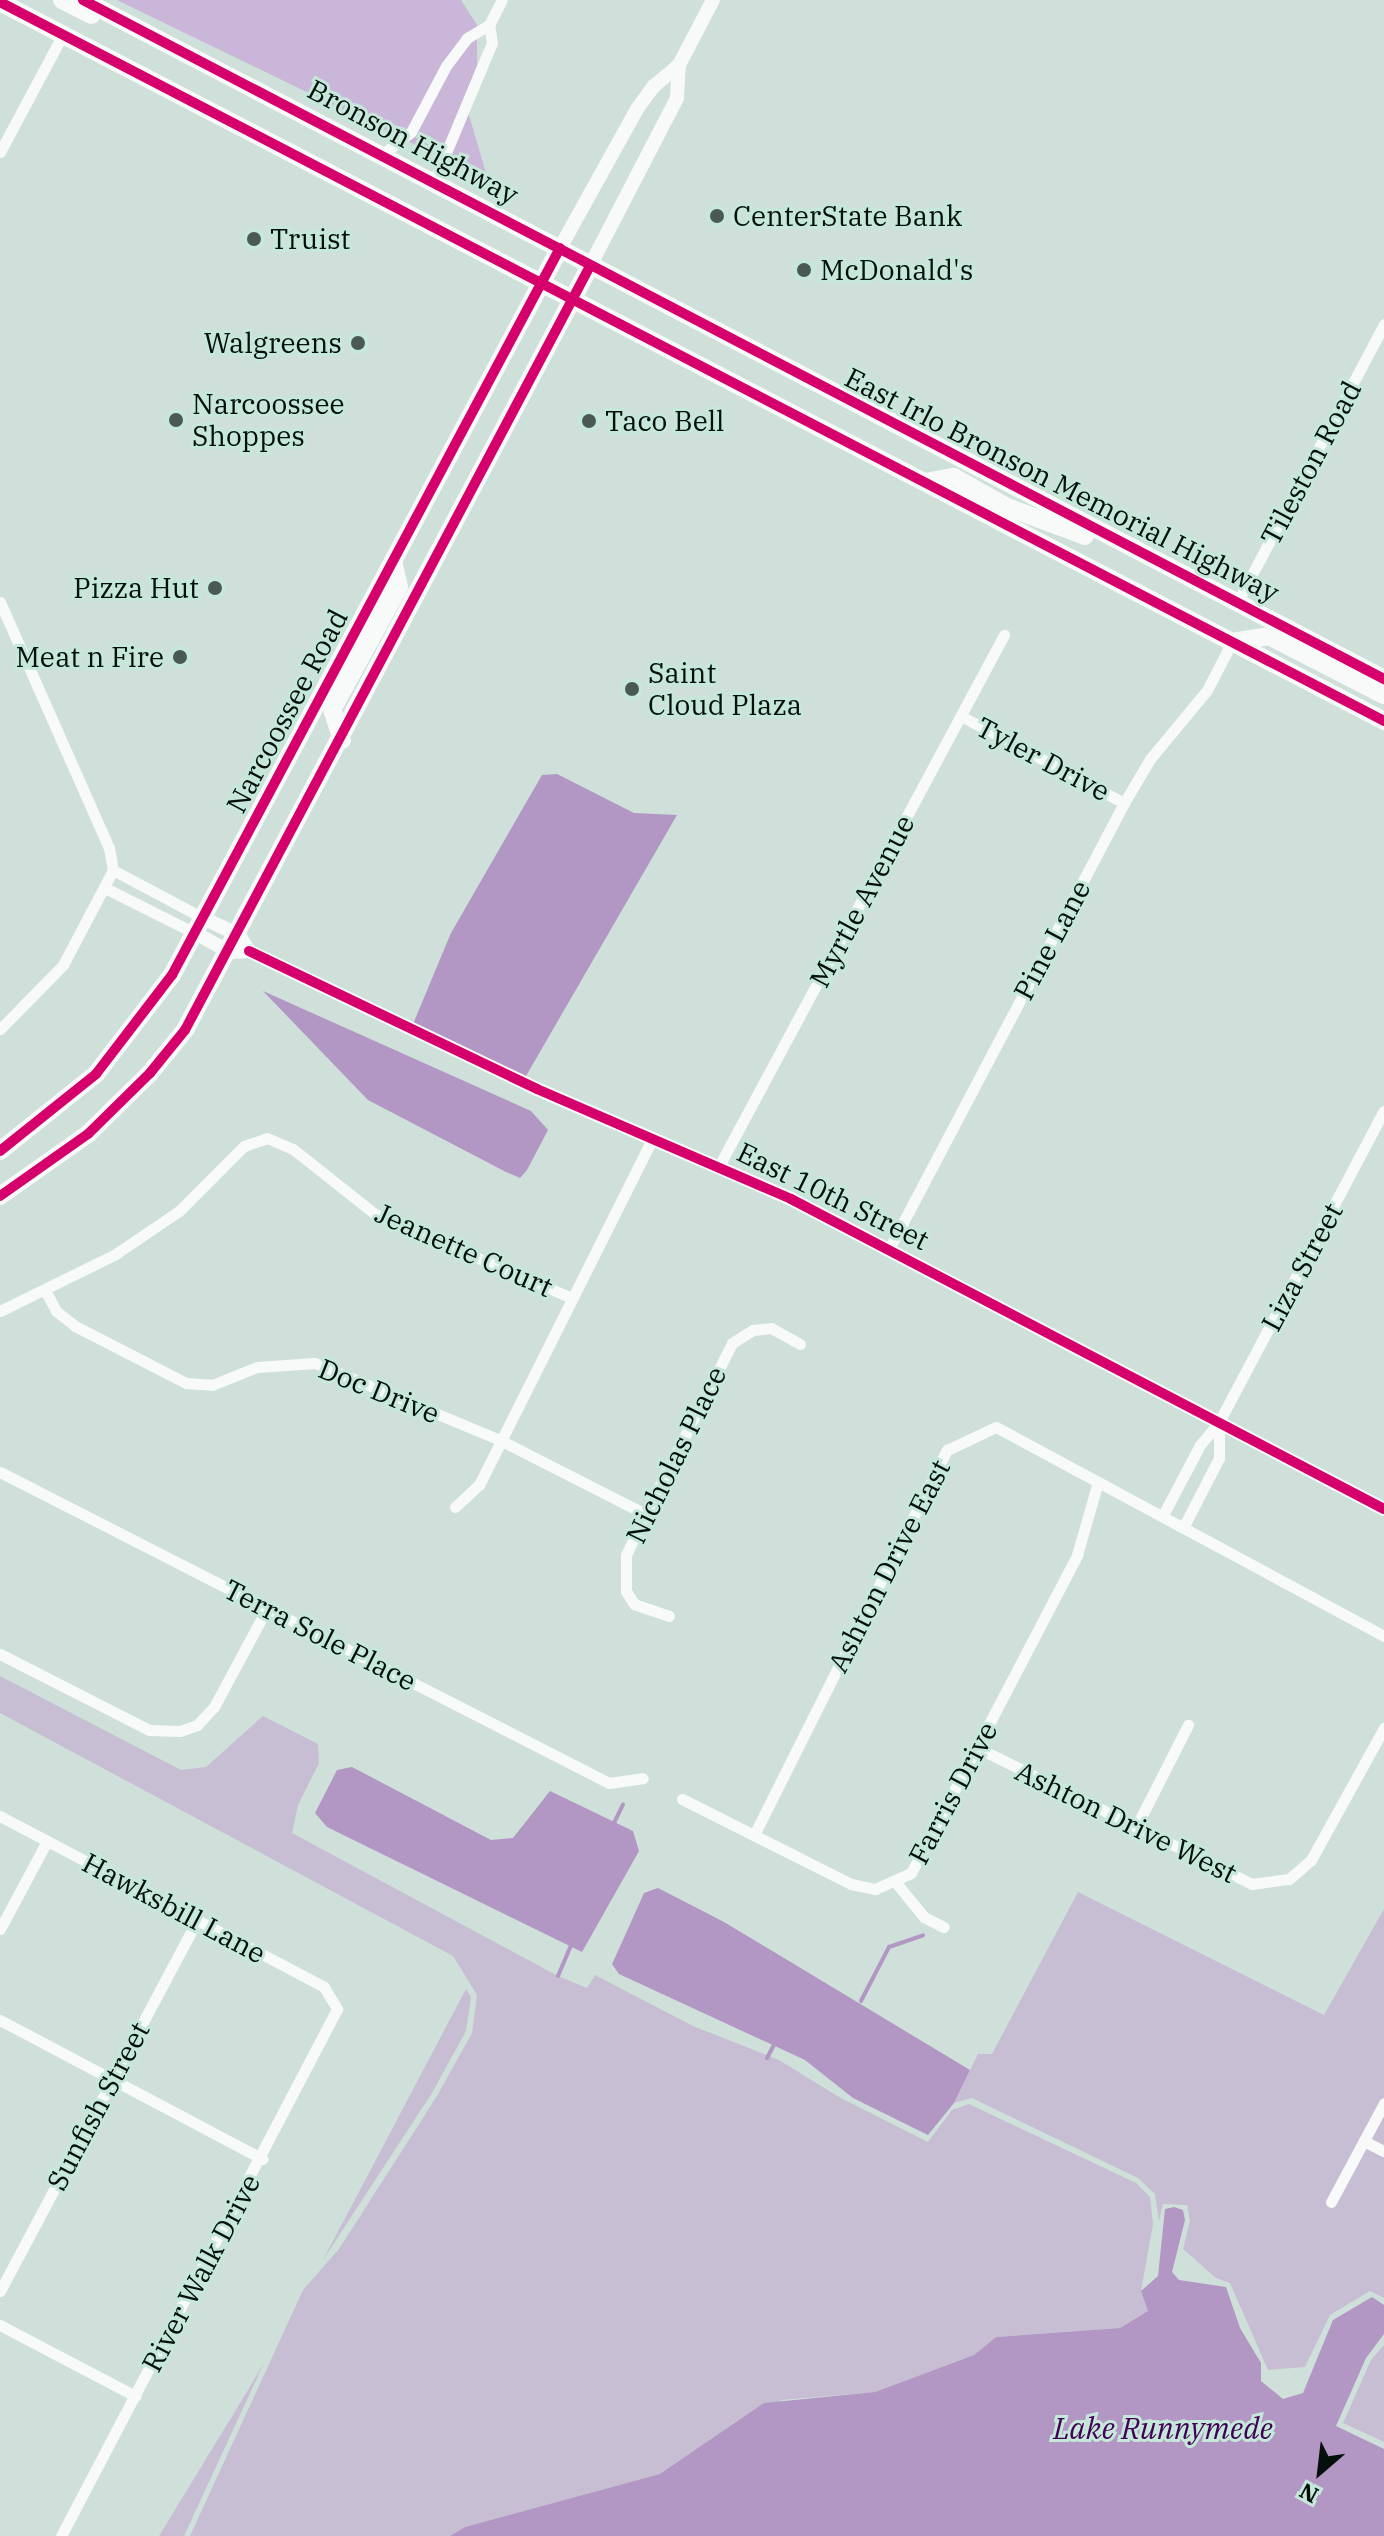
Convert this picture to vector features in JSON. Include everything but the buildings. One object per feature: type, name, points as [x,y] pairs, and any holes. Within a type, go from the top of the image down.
[{"type":"main road","points":[[62,0],[175,59],[190,54]]},
{"type":"main road","name":"Bronson Highway","points":[[83,0],[435,179],[590,266],[717,332]]},
{"type":"main road","points":[[0,2],[1384,721]]},
{"type":"main road","name":"Narcoossee Road","points":[[0,1151],[71,1099],[122,1047],[201,926],[560,248]]},
{"type":"main road","points":[[0,1196],[88,1134],[150,1073],[185,1030],[230,952],[244,943],[342,740],[590,266]]},
{"type":"main road","name":"East Irlo Bronson Memorial Highway","points":[[717,332],[1384,679]]},
{"type":"main road","points":[[925,482],[954,477],[1007,507],[1084,536],[1127,546]]},
{"type":"main road","points":[[342,740],[332,710],[399,587],[393,561]]},
{"type":"main road","points":[[1232,642],[1269,636],[1384,695]]},
{"type":"main road","points":[[1289,671],[1305,667],[1384,707]]},
{"type":"street","points":[[384,153],[411,132],[446,66],[467,38],[489,25],[502,0]]},
{"type":"street","points":[[560,248],[637,109],[654,86],[679,65],[713,0]]},
{"type":"street","points":[[435,179],[492,43],[489,25]]},
{"type":"street","points":[[0,152],[63,34]]},
{"type":"street","points":[[590,266],[677,98],[679,65]]},
{"type":"street","name":"Tileston Road","points":[[1237,603],[1384,324]]},
{"type":"street","points":[[0,602],[5,629],[109,848],[113,870],[107,889],[63,965],[0,1029]]},
{"type":"street","name":"Myrtle Avenue","points":[[719,1166],[1004,635]]},
{"type":"street","name":"Pine Lane","points":[[889,1249],[1124,803],[1150,759],[1207,690],[1232,642]]},
{"type":"street","name":"Tyler Drive","points":[[961,716],[1124,803]]},
{"type":"street","points":[[113,870],[201,926],[230,952]]},
{"type":"street","points":[[107,889],[201,926]]},
{"type":"street","name":"East 10th Street","points":[[201,926],[244,943],[652,1139],[719,1166],[889,1249],[1384,1509]]},
{"type":"street","name":"Liza Street","points":[[1163,1515],[1200,1445],[1219,1422],[1384,1111]]},
{"type":"street","name":"Jeanette Court","points":[[0,1311],[46,1292],[179,1211],[244,1146],[267,1138],[293,1149],[375,1214],[572,1298]]},
{"type":"street","points":[[455,1507],[479,1485],[652,1139]]},
{"type":"street","name":"Doc Drive","points":[[46,1292],[56,1311],[75,1326],[186,1383],[212,1385],[257,1367],[315,1363],[502,1441],[645,1514]]},
{"type":"street","name":"Nicholas Place","points":[[669,1616],[634,1604],[626,1591],[626,1555],[645,1514],[732,1343],[753,1330],[771,1328],[800,1344]]},
{"type":"street","points":[[1219,1422],[1219,1458],[1184,1526],[1384,1636]]},
{"type":"street","name":"Ashton Drive East","points":[[754,1835],[947,1450],[996,1427],[1184,1526]]},
{"type":"street","name":"Terra Sole Place","points":[[0,1472],[609,1783],[643,1778]]},
{"type":"street","name":"Farris Drive","points":[[682,1799],[851,1884],[875,1889],[897,1884],[922,1859],[1077,1555],[1098,1482]]},
{"type":"street","points":[[0,1654],[149,1730],[180,1731],[197,1725],[214,1707],[267,1608]]},
{"type":"street","points":[[1135,1829],[1188,1725]]},
{"type":"street","name":"Ashton Drive West","points":[[978,1748],[1135,1829],[1252,1884],[1289,1879],[1311,1860],[1384,1728]]},
{"type":"street","name":"Hawksbill Lane","points":[[0,1816],[324,1987],[337,2009]]},
{"type":"street","points":[[0,1929],[47,1841]]},
{"type":"street","points":[[897,1884],[924,1917],[944,1927]]},
{"type":"street","name":"Sunfish Street","points":[[0,2291],[197,1920]]},
{"type":"street","name":"River Walk Drive","points":[[61,2536],[262,2159],[337,2009]]},
{"type":"street","points":[[0,2020],[262,2159]]},
{"type":"street","points":[[1331,2202],[1384,2103]]},
{"type":"street","points":[[1364,2141],[1384,2151]]},
{"type":"street","points":[[0,2325],[135,2396]]},
{"type":"shaded area","points":[[117,0],[461,0],[477,25],[477,66],[464,98],[488,180]]},
{"type":"shaded area","points":[[0,1676],[181,1770],[206,1767],[263,1716],[318,1744],[319,1763],[298,1805],[292,1833],[558,1976],[587,1988],[595,1975],[693,2026],[779,2060],[839,2097],[928,2142],[952,2110],[969,2104],[1136,2183],[1150,2197],[1153,2224],[1141,2291],[1149,2311],[1120,2328],[996,2337],[974,2355],[875,2392],[782,2400],[660,2474],[465,2527],[450,2536],[190,2536],[303,2290],[339,2249],[437,2096],[472,2033],[477,1995],[453,1956],[0,1713]]},
{"type":"shaded area","points":[[1078,1892],[1324,2015],[1384,1909],[1384,2298],[1370,2291],[1330,2315],[1305,2367],[1268,2370],[1230,2283],[1216,2278],[1183,2249],[1190,2221],[1187,2205],[1163,2204],[1159,2221],[1155,2194],[1138,2178],[972,2098],[954,2103],[978,2054],[992,2054]]},
{"type":"shaded area","points":[[466,1989],[471,1997],[466,2031],[432,2093],[323,2260]]},
{"type":"shaded area","points":[[1384,2345],[1384,2442],[1343,2423],[1371,2360]]},
{"type":"shaded area","points":[[264,2363],[184,2536],[159,2536],[248,2390]]},
{"type":"water","points":[[557,774],[634,813],[677,815],[526,1076],[413,1024],[451,933],[542,775]]},
{"type":"water","points":[[263,991],[531,1111],[548,1130],[527,1170],[520,1178],[506,1172],[368,1100]]},
{"type":"water","points":[[352,1767],[491,1840],[513,1838],[550,1791],[633,1831],[639,1851],[582,1952],[327,1827],[315,1813],[337,1770]]},
{"type":"water","points":[[658,1888],[724,1922],[970,2070],[954,2103],[928,2135],[853,2098],[805,2060],[619,1974],[612,1964],[644,1893]]},
{"type":"water","name":"Lake Runnymede","points":[[1174,2207],[1183,2210],[1185,2220],[1172,2272],[1179,2280],[1226,2287],[1240,2328],[1261,2363],[1261,2381],[1283,2399],[1303,2393],[1333,2320],[1372,2297],[1384,2305],[1384,2334],[1366,2358],[1336,2426],[1384,2449],[1384,2536],[450,2536],[465,2527],[660,2474],[764,2403],[875,2392],[974,2355],[996,2337],[1120,2328],[1148,2311],[1141,2291],[1158,2276],[1165,2209]]},
{"type":"waterway","points":[[612,1827],[623,1804]]},
{"type":"waterway","points":[[861,2001],[889,1947],[923,1935]]},
{"type":"waterway","points":[[558,1976],[571,1946]]},
{"type":"waterway","points":[[767,2058],[774,2045]]},
{"type":"cycle path","points":[[83,0],[1384,679]]},
{"type":"cycle path","points":[[0,2],[1384,721]]},
{"type":"cycle path","points":[[0,1151],[96,1074],[172,975],[560,248]]},
{"type":"cycle path","points":[[0,1196],[88,1134],[150,1073],[185,1030],[590,266]]},
{"type":"cycle path","points":[[249,951],[537,1089],[791,1199],[1384,1509]]},
{"type":"place","name":"CenterState Bank","points":[[717,216]]},
{"type":"place","name":"Truist","points":[[254,239]]},
{"type":"place","name":"McDonald's","points":[[804,270]]},
{"type":"place","name":"Walgreens","points":[[358,343]]},
{"type":"place","name":"Narcoossee Shoppes","points":[[176,420]]},
{"type":"place","name":"Taco Bell","points":[[589,421]]},
{"type":"place","name":"Pizza Hut","points":[[215,588]]},
{"type":"place","name":"Meat n Fire","points":[[180,657]]},
{"type":"place","name":"Saint Cloud Plaza","points":[[632,689]]}]
